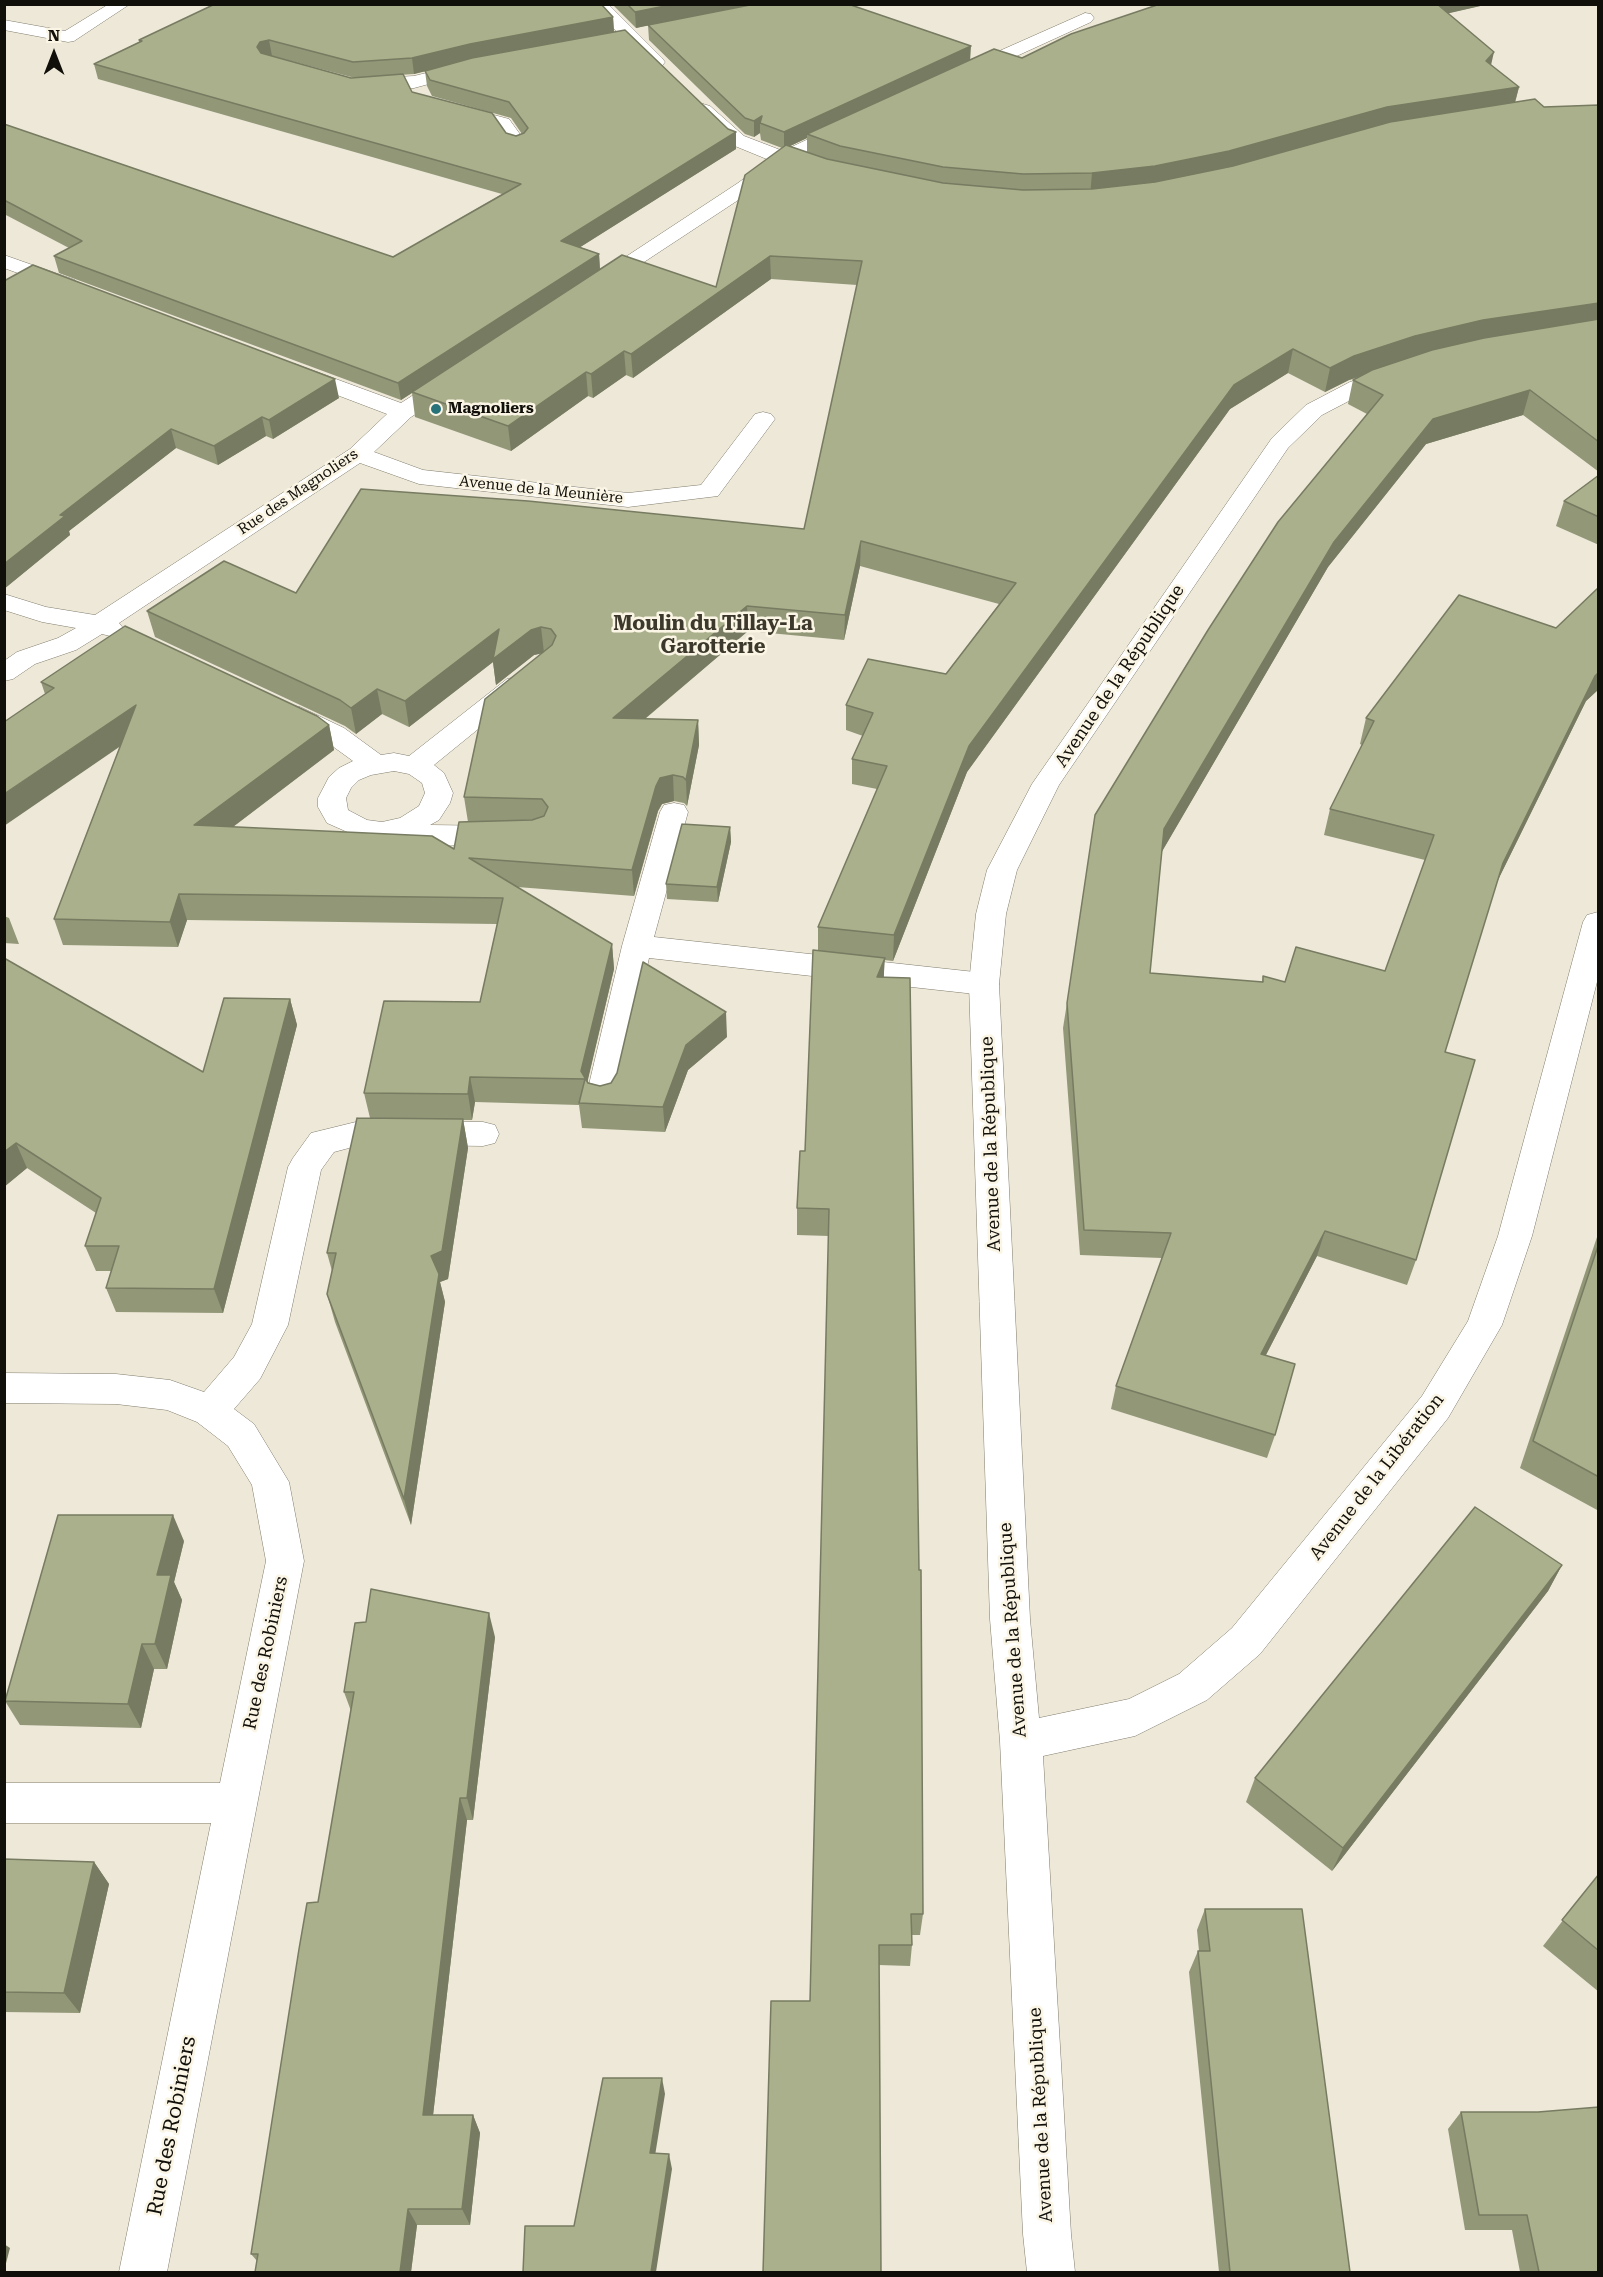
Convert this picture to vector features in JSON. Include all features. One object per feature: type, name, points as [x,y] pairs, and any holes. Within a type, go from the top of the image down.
[{"type":"street","points":[[4,25],[68,37],[122,4]]},
{"type":"street","points":[[598,4],[672,78]]},
{"type":"street","points":[[955,78],[1085,18]]},
{"type":"street","points":[[608,41],[654,33]]},
{"type":"street","points":[[344,83],[354,86],[414,82],[483,65]]},
{"type":"street","points":[[414,82],[428,104],[502,123],[517,144]]},
{"type":"street","points":[[688,95],[737,140],[813,169]]},
{"type":"street","points":[[583,293],[746,187],[782,159],[868,118]]},
{"type":"street","points":[[4,261],[83,291]]},
{"type":"street","points":[[271,362],[404,412]]},
{"type":"street","name":"Avenue de la République","points":[[1051,2272],[1021,1741],[1010,1618],[984,984],[991,914],[1002,870],[1029,814],[1047,784],[1280,443],[1314,410],[1358,387],[1418,367]]},
{"type":"street","name":"Rue des Magnoliers","points":[[4,672],[26,658],[67,644],[100,624],[358,454],[404,412],[470,369]]},
{"type":"street","name":"Avenue de la Meunière","points":[[358,454],[419,477],[628,500],[709,491],[764,419]]},
{"type":"street","points":[[4,602],[42,614],[100,624],[128,636]]},
{"type":"street","points":[[414,766],[534,670]]},
{"type":"street","points":[[269,703],[334,734],[375,764]]},
{"type":"street","points":[[394,762],[414,766],[426,771],[434,779],[438,785],[439,796],[426,815],[409,825],[377,831],[361,829],[343,821],[332,807],[333,794],[339,783],[349,774],[375,764],[394,762]]},
{"type":"street","points":[[602,1097],[637,946],[674,812]]},
{"type":"street","points":[[396,829],[437,836],[524,834]]},
{"type":"street","name":"Avenue de la Libération","points":[[1021,1741],[1135,1717],[1193,1687],[1246,1641],[1435,1407],[1484,1325],[1515,1236],[1599,922]]},
{"type":"street","points":[[637,946],[984,984]]},
{"type":"street","points":[[210,1410],[247,1368],[270,1325],[305,1167],[323,1142],[364,1132],[483,1134]]},
{"type":"street","name":"Rue des Robiniers","points":[[4,1388],[116,1389],[170,1395],[210,1410],[241,1435],[270,1482],[285,1562],[143,2272]]},
{"type":"street","points":[[4,1803],[236,1803]]},
{"type":"building","points":[[215,4],[601,4],[613,17],[470,44],[412,58],[353,62],[269,40],[260,42],[257,47],[261,53],[351,78],[403,74],[412,92],[492,113],[506,133],[516,136],[524,133],[528,128],[509,102],[430,80],[425,71],[472,58],[625,30],[728,129],[736,132],[561,241],[599,254],[398,383],[54,256],[82,241],[4,200],[4,124],[393,257],[521,184],[94,64]]},
{"type":"building","points":[[627,4],[675,4],[635,12]]},
{"type":"building","points":[[755,4],[848,4],[971,46],[784,132],[760,123],[762,116],[754,121],[745,118],[648,25]]},
{"type":"building","points":[[1160,4],[1437,4],[1494,52],[1486,61],[1519,87],[1387,107],[1229,151],[1155,166],[1092,173],[1023,174],[943,167],[840,146],[807,134],[994,49],[1022,58],[1071,34]]},
{"type":"building","points":[[1535,99],[1544,107],[1599,105],[1599,303],[1483,320],[1415,336],[1354,356],[1330,368],[1293,349],[1234,385],[969,746],[894,935],[818,927],[887,766],[852,759],[873,713],[846,705],[868,659],[946,674],[1016,583],[861,541],[845,615],[747,606],[613,718],[698,720],[686,780],[673,775],[660,778],[632,870],[469,858],[612,944],[581,1071],[588,1083],[600,1086],[611,1083],[617,1073],[643,962],[726,1012],[686,1045],[663,1107],[579,1103],[585,1079],[470,1077],[468,1094],[364,1093],[384,1001],[480,1002],[503,898],[179,894],[170,922],[54,919],[136,705],[4,794],[4,722],[54,688],[41,682],[125,626],[317,716],[329,725],[194,825],[432,836],[454,849],[459,822],[532,820],[544,816],[548,807],[542,799],[464,797],[485,699],[552,645],[556,636],[551,629],[541,627],[531,630],[493,659],[499,629],[405,701],[377,689],[351,708],[340,700],[147,611],[224,561],[296,593],[361,489],[528,501],[804,529],[862,261],[770,256],[631,354],[624,351],[591,374],[586,372],[508,426],[412,392],[622,255],[716,287],[745,175],[786,145],[827,159],[943,183],[1023,190],[1092,189],[1155,182],[1233,166],[1390,122]]},
{"type":"building","points":[[33,265],[335,379],[269,420],[262,417],[214,446],[171,429],[60,515],[65,516],[4,564],[4,281]]},
{"type":"building","points":[[1599,319],[1599,442],[1530,390],[1433,419],[1334,542],[1164,829],[1150,973],[1263,982],[1263,976],[1285,982],[1296,947],[1385,971],[1434,835],[1330,809],[1374,721],[1366,718],[1459,595],[1556,628],[1599,587],[1599,672],[1503,863],[1445,1052],[1475,1060],[1416,1260],[1325,1231],[1261,1354],[1295,1364],[1275,1435],[1116,1386],[1171,1233],[1084,1230],[1067,1003],[1095,815],[1208,630],[1278,522],[1383,395],[1353,380],[1372,370],[1432,350],[1484,338]]},
{"type":"building","points":[[1599,475],[1599,517],[1564,501]]},
{"type":"building","points":[[682,824],[730,827],[717,887],[666,884]]},
{"type":"building","points":[[813,950],[885,958],[877,977],[910,978],[919,1570],[921,1570],[923,1914],[911,1914],[912,1945],[879,1945],[881,2272],[763,2272],[771,2001],[810,2001],[829,1209],[797,1208],[800,1151],[805,1151]]},
{"type":"building","points":[[4,958],[203,1072],[224,998],[290,999],[214,1289],[106,1288],[119,1246],[85,1246],[101,1198],[16,1143],[4,1152]]},
{"type":"building","points":[[357,1118],[463,1119],[442,1251],[431,1256],[439,1274],[404,1499],[327,1294],[336,1253],[327,1253]]},
{"type":"building","points":[[1599,1243],[1599,1477],[1533,1441]]},
{"type":"building","points":[[1475,1507],[1562,1565],[1343,1848],[1255,1778]]},
{"type":"building","points":[[58,1515],[173,1515],[157,1575],[171,1575],[155,1644],[142,1644],[128,1704],[5,1701]]},
{"type":"building","points":[[371,1589],[489,1613],[467,1798],[460,1798],[423,2115],[473,2115],[462,2209],[408,2209],[400,2272],[255,2272],[258,2254],[251,2254],[299,1949],[307,1903],[318,1902],[354,1692],[344,1692],[355,1623],[366,1622]]},
{"type":"building","points":[[4,1859],[94,1862],[64,1993],[4,1992]]},
{"type":"building","points":[[1599,1874],[1599,1951],[1562,1920]]},
{"type":"building","points":[[1205,1909],[1302,1909],[1350,2272],[1230,2272],[1198,1951],[1210,1951]]},
{"type":"building","points":[[603,2078],[662,2078],[650,2153],[669,2154],[651,2272],[523,2272],[525,2226],[574,2226]]},
{"type":"building","points":[[1599,2107],[1599,2272],[1539,2272],[1527,2215],[1479,2215],[1461,2112],[1538,2112]]},
{"type":"place","name":"Magnoliers","points":[[436,409]]},
{"type":"district","name":"Moulin du Tillay-La Garotterie","points":[[713,636]]}]
